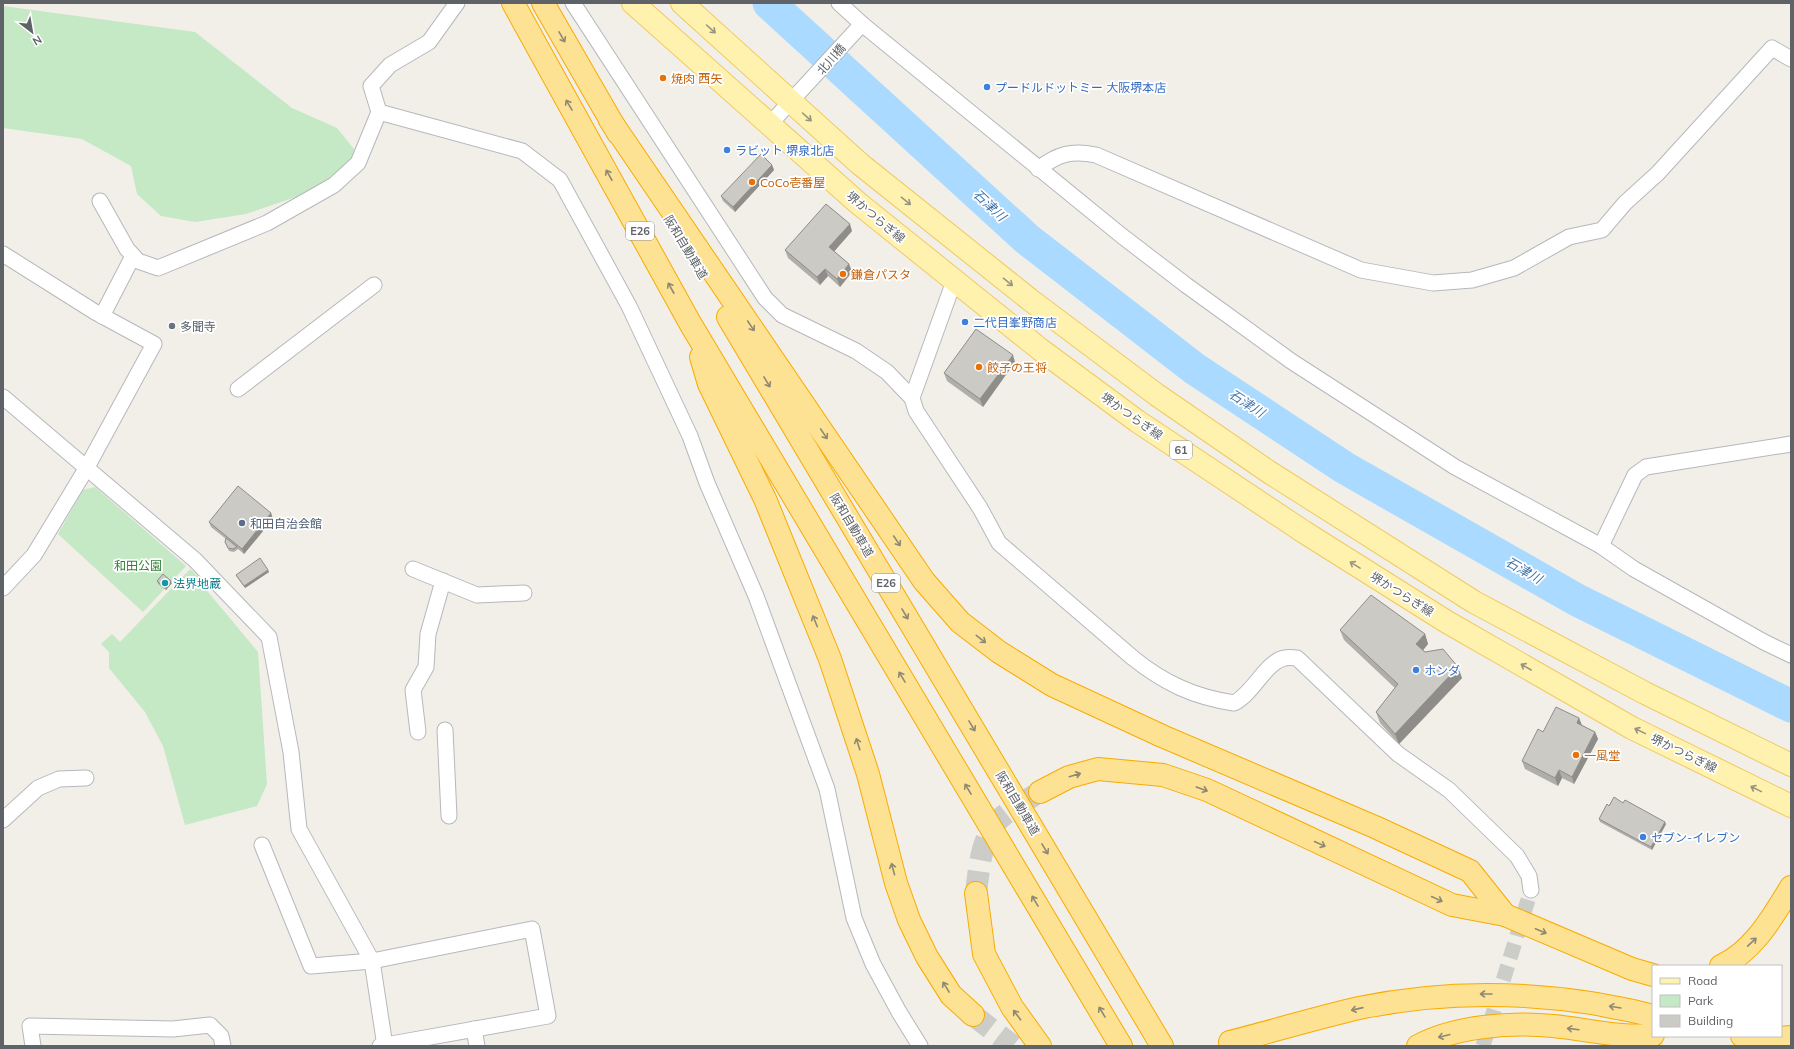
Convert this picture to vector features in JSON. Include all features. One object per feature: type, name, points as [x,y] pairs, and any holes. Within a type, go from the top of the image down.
[{"type":"highway","name":"E26","points":[[513,3],[690,322],[1121,1046]]},
{"type":"highway","name":"阪和自動車道","points":[[543,3],[610,120],[1162,1046]]},
{"type":"highway","points":[[610,120],[924,581],[960,622],[999,652],[1052,685],[1162,736],[1367,824],[1470,871],[1505,915]]},
{"type":"highway","points":[[690,322],[709,384],[765,498],[830,659],[868,774],[896,882],[909,920],[927,957],[951,995],[973,1015]]},
{"type":"highway","points":[[1040,792],[1069,777],[1098,769],[1163,775],[1207,790],[1452,906],[1505,915],[1632,969],[1652,975]]},
{"type":"highway","points":[[1724,965],[1731,962],[1762,933],[1791,887]]},
{"type":"highway","points":[[976,893],[984,954],[1012,1007],[1040,1046]]},
{"type":"highway","points":[[1230,1042],[1359,1008],[1424,998],[1485,994],[1552,997],[1634,1010],[1652,1016]]},
{"type":"highway","points":[[1418,1046],[1432,1039],[1485,1026],[1551,1026],[1636,1037],[1652,1035]]},
{"type":"highway","points":[[1748,1037],[1766,1040],[1791,1037]]},
{"type":"main road","name":"堺かつらぎ線","points":[[633,3],[858,203],[1041,350],[1137,421],[1351,562],[1447,622],[1632,728],[1791,806]]},
{"type":"main road","name":"61","points":[[682,3],[799,94],[860,164],[1029,299],[1157,395],[1269,472],[1474,602],[1645,693],[1791,765]]},
{"type":"street","points":[[100,201],[127,249],[133,256],[138,261],[158,268],[266,223],[334,186],[358,163],[379,112],[371,86],[390,65],[429,42],[457,3]]},
{"type":"street","points":[[573,3],[765,298],[782,315],[856,351],[887,372],[912,398],[916,411],[980,508],[998,544],[1154,675],[1177,688],[1234,703],[1242,699],[1273,663],[1284,658],[1297,658],[1398,754],[1449,790],[1511,851],[1529,876],[1531,890]]},
{"type":"street","points":[[839,3],[859,28],[1186,285],[1292,361],[1455,467],[1601,546],[1634,569],[1764,642],[1791,655]]},
{"type":"street","name":"北川橋","points":[[769,125],[859,28]]},
{"type":"street","points":[[1038,169],[1052,158],[1063,154],[1078,151],[1096,154],[1361,270],[1433,283],[1472,280],[1514,268],[1569,238],[1602,230],[1625,203],[1658,173],[1772,48],[1791,59]]},
{"type":"street","points":[[379,112],[522,151],[560,180],[629,306],[690,436],[707,483],[756,596],[827,789],[854,918],[873,964],[899,1012],[920,1046]]},
{"type":"street","points":[[3,254],[102,316],[154,344],[86,469],[34,555],[3,588]]},
{"type":"street","points":[[102,316],[133,256]]},
{"type":"street","points":[[912,398],[954,281]]},
{"type":"street","points":[[238,389],[374,285]]},
{"type":"street","points":[[3,397],[195,560],[269,637],[291,752],[299,829],[372,961],[383,1046],[548,1016],[532,929],[372,961],[311,966],[262,845]]},
{"type":"street","points":[[1601,546],[1635,475],[1646,467],[1791,444]]},
{"type":"street","points":[[413,570],[477,596],[524,593]]},
{"type":"street","points":[[418,732],[413,690],[426,667],[428,634],[442,581]]},
{"type":"street","points":[[445,730],[449,816]]},
{"type":"street","points":[[3,820],[38,788],[59,779],[86,778]]},
{"type":"street","points":[[33,1046],[30,1026],[173,1029],[210,1025],[221,1036],[223,1046]]},
{"type":"street","points":[[474,1029],[477,1046]]},
{"type":"green space","points":[[3,6],[195,32],[292,108],[337,128],[358,154],[313,191],[246,214],[195,222],[161,216],[137,194],[131,166],[82,139],[3,128]]},
{"type":"green space","name":"和田公園","points":[[95,487],[186,566],[143,612],[58,534],[83,490]]},
{"type":"green space","points":[[190,569],[201,579],[203,586],[258,652],[267,784],[257,806],[185,825],[163,746],[145,712],[109,668],[109,652],[101,644],[112,634],[120,642]]},
{"type":"building","points":[[761,154],[772,165],[733,207],[721,196]]},
{"type":"building","points":[[826,204],[850,224],[829,247],[849,264],[837,279],[825,269],[817,277],[785,250]]},
{"type":"building","points":[[976,329],[1013,355],[980,399],[944,373]]},
{"type":"building","name":"和田自治会館","points":[[238,486],[271,513],[242,549],[209,522]]},
{"type":"building","points":[[226,538],[237,547],[233,549],[228,548],[225,542]]},
{"type":"building","points":[[260,558],[268,570],[244,586],[236,575]]},
{"type":"building","points":[[163,574],[171,581],[165,588],[157,581]]},
{"type":"building","name":"ホンダ","points":[[1371,595],[1425,634],[1416,644],[1425,652],[1443,649],[1458,667],[1395,734],[1376,712],[1398,684],[1340,630]]},
{"type":"building","points":[[1556,707],[1579,718],[1577,723],[1595,732],[1572,777],[1559,770],[1555,778],[1522,761],[1538,729],[1543,732]]},
{"type":"building","name":"セブン-イレブン","points":[[1614,797],[1623,803],[1625,800],[1665,822],[1651,847],[1599,819],[1607,804],[1609,806]]},
{"type":"waterway","name":"石津川","points":[[769,3],[1027,239],[1195,369],[1345,468],[1577,600],[1791,706]]},
{"type":"tunnel","points":[[976,893],[979,866],[983,849],[995,824],[1016,806],[1040,792]]},
{"type":"tunnel","points":[[1483,1046],[1531,890]]},
{"type":"tunnel","points":[[973,1015],[1013,1046]]},
{"type":"place","name":"焼肉 西矢","points":[[663,78]]},
{"type":"place","name":"プードルドットミー 大阪堺本店","points":[[987,87]]},
{"type":"place","name":"ラビット 堺泉北店","points":[[727,150]]},
{"type":"place","name":"CoCo壱番屋","points":[[752,182]]},
{"type":"place","name":"鎌倉パスタ","points":[[843,274]]},
{"type":"place","name":"二代目峯野商店","points":[[965,322]]},
{"type":"place","name":"多聞寺","points":[[172,326]]},
{"type":"place","name":"餃子の王将","points":[[979,367]]},
{"type":"place","name":"和田自治会館","points":[[242,523]]},
{"type":"place","name":"法界地蔵","points":[[165,583]]},
{"type":"place","name":"ホンダ","points":[[1416,670]]},
{"type":"place","name":"一風堂","points":[[1576,755]]},
{"type":"place","name":"セブン-イレブン","points":[[1643,837]]}]
